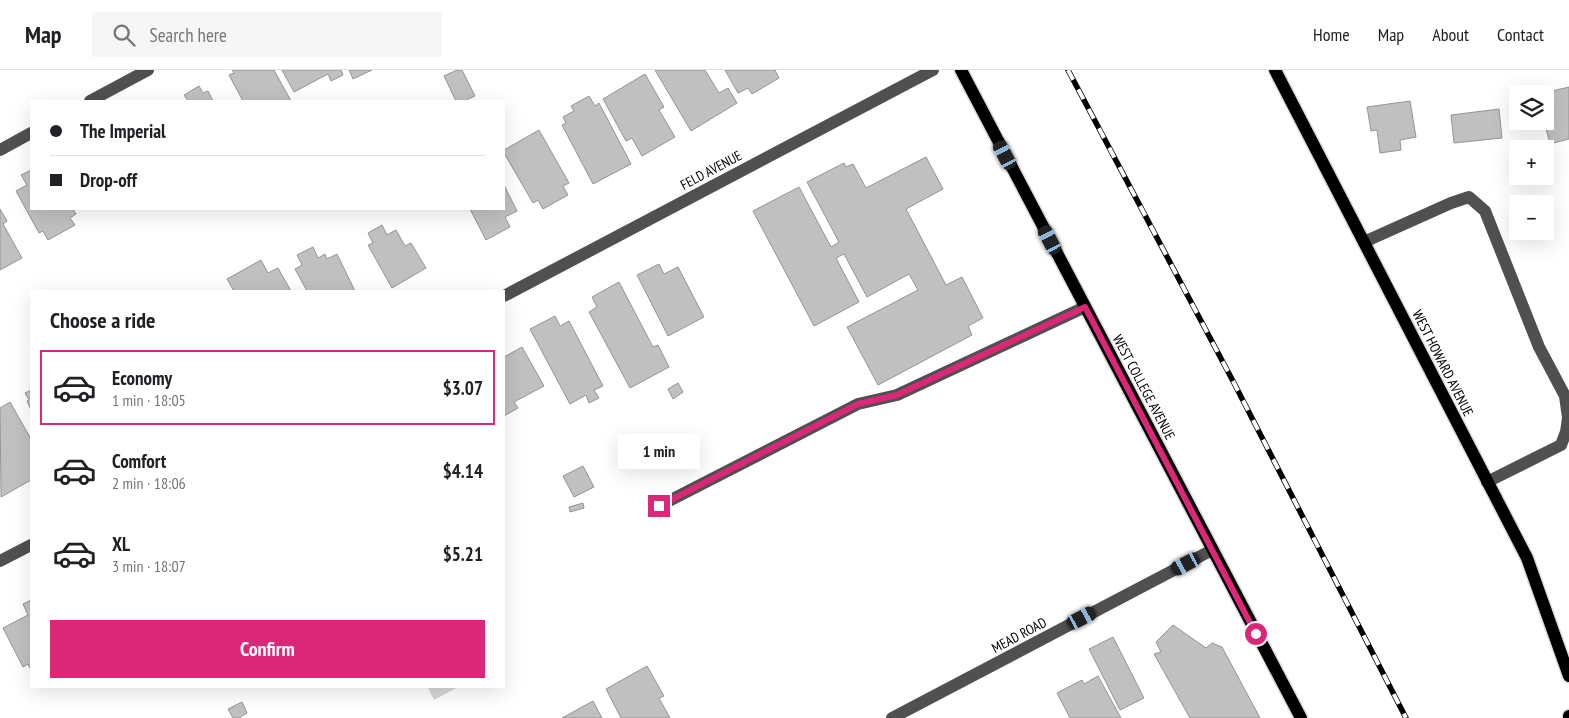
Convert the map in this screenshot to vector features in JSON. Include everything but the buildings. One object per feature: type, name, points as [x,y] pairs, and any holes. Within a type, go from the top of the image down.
[{"type":"main road","name":"WEST COLLEGE AVENUE","points":[[961,70],[1301,718]]},
{"type":"main road","name":"WEST HOWARD AVENUE","points":[[1274,70],[1527,558],[1569,676]]},
{"type":"street","points":[[92,100],[148,70]]},
{"type":"street","name":"FELD AVENUE","points":[[505,295],[933,70]]},
{"type":"street","points":[[0,150],[30,134]]},
{"type":"street","points":[[1364,242],[1451,203],[1469,197],[1486,211],[1539,348],[1565,396],[1568,418],[1566,432],[1561,445],[1487,482]]},
{"type":"street","points":[[659,506],[858,404],[897,395],[1085,307]]},
{"type":"street","points":[[0,561],[30,546]]},
{"type":"street","name":"MEAD ROAD","points":[[892,718],[1212,550]]},
{"type":"shaded area","points":[[428,688],[456,688],[434,700]]},
{"type":"railway","points":[[1068,70],[1234,383],[1406,718]]},
{"type":"route","points":[[659,506],[858,404],[897,395],[1085,307],[1256,634]]}]
